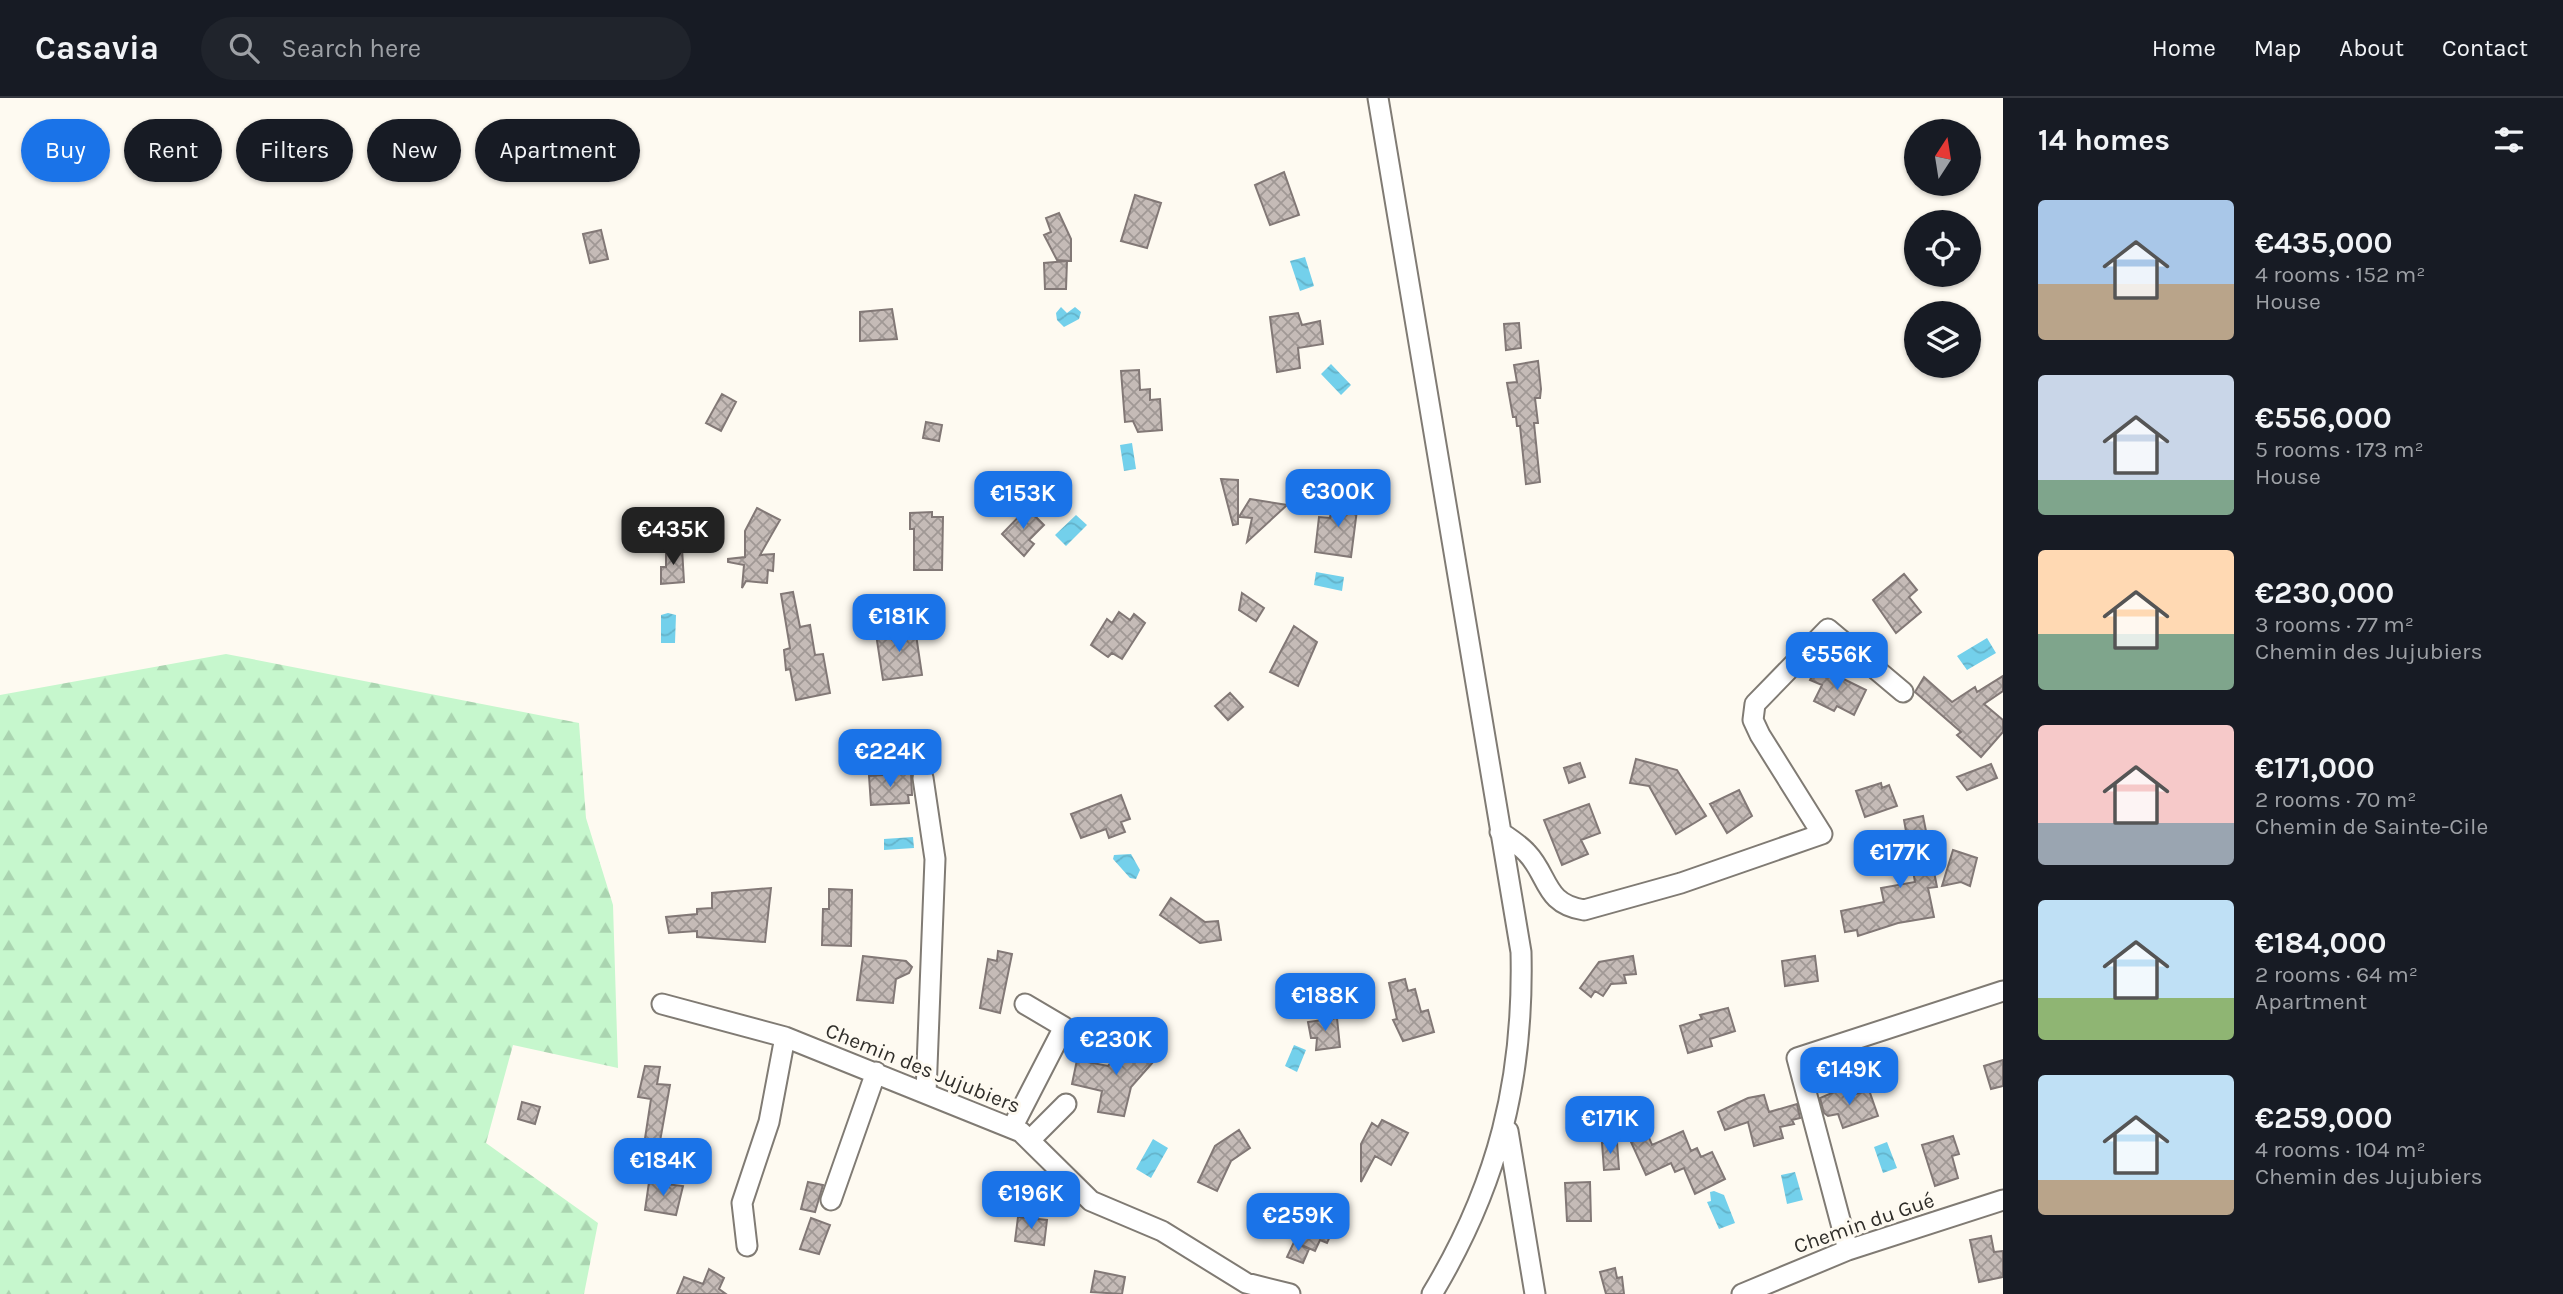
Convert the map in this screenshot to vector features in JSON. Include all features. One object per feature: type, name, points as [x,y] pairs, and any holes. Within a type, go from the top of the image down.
[{"type":"street","points":[[1378,98],[1521,952],[1522,1023],[1507,1123],[1497,1157],[1470,1224],[1432,1294]]},
{"type":"street","points":[[1500,832],[1528,853],[1551,893],[1571,908],[1584,910],[1745,862],[1822,834],[1760,735],[1753,720],[1755,704],[1828,629],[1903,692]]},
{"type":"street","points":[[923,778],[935,859],[926,1093]]},
{"type":"street","points":[[1848,1250],[1797,1058],[2003,992]]},
{"type":"street","name":"Chemin des Jujubiers","points":[[662,1004],[785,1037],[1012,1128],[1030,1140],[1091,1201],[1161,1231],[1246,1283],[1290,1294]]},
{"type":"street","points":[[1012,1128],[1064,1027],[1025,1004]]},
{"type":"street","points":[[747,1246],[742,1203],[769,1122],[785,1037]]},
{"type":"street","points":[[831,1200],[876,1072]]},
{"type":"street","points":[[1030,1140],[1066,1104]]},
{"type":"street","points":[[1507,1123],[1535,1294]]},
{"type":"street","name":"Chemin du Gué","points":[[1742,1294],[1848,1250],[2003,1200]]},
{"type":"green space","points":[[226,654],[579,723],[586,818],[613,905],[618,1068],[513,1045],[486,1143],[598,1223],[584,1294],[0,1294],[0,695]]},
{"type":"water","points":[[1305,257],[1314,286],[1300,291],[1290,261]]},
{"type":"water","points":[[1061,307],[1067,313],[1075,307],[1081,312],[1079,319],[1064,327],[1057,320],[1056,313]]},
{"type":"water","points":[[1331,364],[1351,385],[1341,395],[1321,374]]},
{"type":"water","points":[[1132,443],[1136,469],[1124,471],[1120,445]]},
{"type":"water","points":[[1076,515],[1087,525],[1066,546],[1055,535]]},
{"type":"water","points":[[1316,572],[1344,577],[1342,591],[1314,585]]},
{"type":"water","points":[[661,615],[676,615],[675,643],[661,643]]},
{"type":"water","points":[[1987,638],[1996,653],[1967,670],[1957,656]]},
{"type":"water","points":[[913,837],[914,848],[884,850],[884,839]]},
{"type":"water","points":[[1131,854],[1140,870],[1136,879],[1130,878],[1113,859],[1114,855]]},
{"type":"water","points":[[1294,1045],[1306,1050],[1297,1072],[1285,1066]]},
{"type":"water","points":[[1153,1139],[1168,1148],[1151,1178],[1136,1169]]},
{"type":"water","points":[[1887,1142],[1897,1168],[1883,1173],[1874,1147]]},
{"type":"water","points":[[1795,1172],[1803,1200],[1787,1204],[1781,1175]]},
{"type":"water","points":[[1710,1192],[1724,1195],[1735,1223],[1719,1229],[1707,1202],[1711,1201]]},
{"type":"building","points":[[1284,172],[1299,215],[1270,225],[1255,185]]},
{"type":"building","points":[[1135,195],[1161,203],[1147,248],[1121,241]]},
{"type":"building","points":[[1059,213],[1071,239],[1071,261],[1057,260],[1044,235],[1051,232],[1046,218]]},
{"type":"building","points":[[601,230],[608,259],[590,263],[583,234]]},
{"type":"building","points":[[1067,261],[1066,289],[1045,289],[1044,263]]},
{"type":"building","points":[[892,309],[897,339],[860,341],[860,312]]},
{"type":"building","points":[[1298,313],[1302,325],[1320,321],[1323,344],[1298,348],[1300,368],[1277,372],[1270,317]]},
{"type":"building","points":[[1519,323],[1521,348],[1506,350],[1504,324]]},
{"type":"building","points":[[1538,361],[1541,389],[1540,398],[1535,398],[1538,423],[1534,423],[1540,482],[1526,484],[1520,426],[1517,426],[1516,417],[1513,417],[1507,383],[1517,382],[1514,365]]},
{"type":"building","points":[[1139,370],[1140,390],[1150,389],[1150,400],[1160,399],[1162,430],[1138,432],[1133,421],[1125,422],[1121,371]]},
{"type":"building","points":[[722,394],[736,402],[721,431],[706,423]]},
{"type":"building","points":[[926,422],[942,425],[939,441],[923,438]]},
{"type":"building","points":[[1221,479],[1238,480],[1238,524],[1233,525]]},
{"type":"building","points":[[1333,497],[1358,502],[1351,557],[1315,552],[1319,517],[1330,518]]},
{"type":"building","points":[[1250,499],[1287,505],[1247,542],[1252,518],[1239,517]]},
{"type":"building","points":[[757,508],[780,520],[760,555],[774,554],[773,571],[768,570],[767,583],[746,581],[742,588],[744,565],[728,562],[728,559],[745,557],[745,531]]},
{"type":"building","points":[[1027,508],[1044,525],[1029,540],[1034,544],[1024,556],[1002,534]]},
{"type":"building","points":[[932,512],[932,517],[943,517],[942,570],[914,570],[914,529],[910,529],[910,513]]},
{"type":"building","points":[[682,548],[684,582],[661,584],[661,567],[666,567],[666,549]]},
{"type":"building","points":[[1904,574],[1917,590],[1909,597],[1921,612],[1896,633],[1873,600]]},
{"type":"building","points":[[793,592],[800,627],[810,625],[815,655],[823,654],[830,693],[796,700],[790,669],[786,670],[784,650],[790,648],[781,594]]},
{"type":"building","points":[[1242,593],[1264,608],[1256,621],[1239,610]]},
{"type":"building","points":[[1119,612],[1130,620],[1134,614],[1145,623],[1122,659],[1112,653],[1108,657],[1091,645],[1107,619],[1112,623]]},
{"type":"building","points":[[1294,626],[1317,642],[1298,686],[1270,672]]},
{"type":"building","points":[[915,628],[922,675],[883,680],[876,634]]},
{"type":"building","points":[[1817,666],[1866,690],[1854,715],[1837,706],[1834,711],[1814,701],[1822,685],[1810,680]]},
{"type":"building","points":[[2003,676],[2003,691],[1984,704],[2003,720],[2003,732],[1981,757],[1957,735],[1961,732],[1915,692],[1924,677],[1952,702],[1975,687],[1977,692]]},
{"type":"building","points":[[1230,693],[1243,707],[1228,720],[1215,706]]},
{"type":"building","points":[[1636,759],[1677,770],[1706,816],[1676,834],[1649,786],[1630,783]]},
{"type":"building","points":[[1580,763],[1585,777],[1569,783],[1564,768]]},
{"type":"building","points":[[1991,764],[1997,778],[1967,790],[1957,777]]},
{"type":"building","points":[[911,773],[912,795],[908,795],[909,803],[871,805],[869,776]]},
{"type":"building","points":[[1881,783],[1882,788],[1889,785],[1897,806],[1865,817],[1856,791]]},
{"type":"building","points":[[1739,790],[1752,816],[1727,833],[1710,804]]},
{"type":"building","points":[[1121,795],[1130,819],[1121,822],[1125,832],[1109,838],[1106,829],[1081,838],[1071,814]]},
{"type":"building","points":[[1589,804],[1600,833],[1581,840],[1588,854],[1562,865],[1544,820]]},
{"type":"building","points":[[1923,816],[1937,887],[1928,888],[1934,917],[1898,923],[1858,936],[1857,930],[1845,932],[1841,911],[1884,902],[1881,888],[1915,882],[1904,820]]},
{"type":"building","points":[[1953,850],[1977,858],[1970,886],[1961,882],[1942,886]]},
{"type":"building","points":[[771,888],[765,942],[697,937],[697,931],[669,933],[666,917],[697,914],[697,909],[712,908],[712,893]]},
{"type":"building","points":[[829,889],[852,890],[851,946],[822,945],[823,909],[829,909]]},
{"type":"building","points":[[1171,898],[1205,922],[1218,921],[1221,940],[1200,943],[1160,915]]},
{"type":"building","points":[[998,951],[1012,954],[1000,1013],[980,1008],[988,959],[997,961]]},
{"type":"building","points":[[863,956],[906,961],[912,967],[909,973],[896,979],[893,1003],[857,1000]]},
{"type":"building","points":[[1633,956],[1636,974],[1624,975],[1626,983],[1611,984],[1603,996],[1595,991],[1591,997],[1580,988],[1599,962]]},
{"type":"building","points":[[1815,956],[1818,981],[1785,986],[1782,961]]},
{"type":"building","points":[[1405,979],[1408,991],[1415,989],[1421,1012],[1428,1010],[1434,1032],[1403,1041],[1393,1020],[1397,1019],[1389,983]]},
{"type":"building","points":[[1728,1008],[1735,1031],[1710,1039],[1712,1046],[1688,1053],[1680,1026],[1702,1019],[1700,1015]]},
{"type":"building","points":[[1337,1018],[1340,1047],[1316,1050],[1317,1038],[1311,1038],[1308,1022]]},
{"type":"building","points":[[1144,1038],[1161,1053],[1131,1087],[1124,1116],[1098,1112],[1102,1091],[1072,1084],[1077,1060],[1108,1066],[1124,1048],[1130,1054]]},
{"type":"building","points":[[2003,1060],[2003,1086],[1991,1089],[1984,1066]]},
{"type":"building","points":[[645,1066],[660,1067],[657,1084],[670,1085],[659,1147],[644,1145],[651,1099],[638,1097]]},
{"type":"building","points":[[1843,1088],[1846,1097],[1869,1090],[1878,1116],[1843,1128],[1838,1114],[1828,1116],[1824,1113],[1820,1098]]},
{"type":"building","points":[[1764,1095],[1769,1112],[1797,1104],[1800,1118],[1792,1120],[1794,1124],[1780,1127],[1783,1138],[1754,1146],[1748,1122],[1725,1130],[1718,1112],[1748,1098]]},
{"type":"building","points":[[522,1102],[540,1107],[535,1124],[518,1119]]},
{"type":"building","points":[[1382,1120],[1408,1133],[1391,1165],[1375,1156],[1361,1182],[1361,1144],[1372,1123],[1378,1127]]},
{"type":"building","points":[[1239,1130],[1250,1148],[1231,1161],[1217,1191],[1198,1182],[1215,1146]]},
{"type":"building","points":[[1683,1131],[1691,1151],[1697,1148],[1701,1157],[1712,1152],[1725,1179],[1695,1194],[1684,1168],[1675,1172],[1671,1163],[1646,1175],[1631,1142],[1648,1135],[1652,1145]]},
{"type":"building","points":[[1953,1136],[1959,1154],[1952,1156],[1958,1178],[1935,1186],[1922,1145]]},
{"type":"building","points":[[1617,1142],[1619,1169],[1604,1170],[1602,1143]]},
{"type":"building","points":[[649,1182],[683,1186],[676,1215],[645,1210]]},
{"type":"building","points":[[808,1182],[823,1185],[815,1212],[801,1209]]},
{"type":"building","points":[[1590,1182],[1591,1221],[1567,1221],[1565,1183]]},
{"type":"building","points":[[1317,1202],[1341,1212],[1327,1243],[1320,1240],[1315,1251],[1297,1243]]},
{"type":"building","points":[[1018,1217],[1047,1220],[1044,1245],[1015,1241]]},
{"type":"building","points":[[811,1218],[830,1225],[819,1254],[800,1249]]},
{"type":"building","points":[[1991,1236],[1994,1252],[2003,1251],[2003,1277],[1979,1282],[1970,1240]]},
{"type":"building","points":[[1294,1242],[1309,1249],[1303,1263],[1287,1257]]},
{"type":"building","points":[[1615,1268],[1617,1278],[1622,1277],[1624,1294],[1606,1294],[1600,1272]]},
{"type":"building","points":[[709,1269],[724,1278],[719,1289],[726,1294],[677,1294],[684,1277],[703,1284]]},
{"type":"building","points":[[1095,1271],[1125,1277],[1122,1294],[1091,1292]]}]
